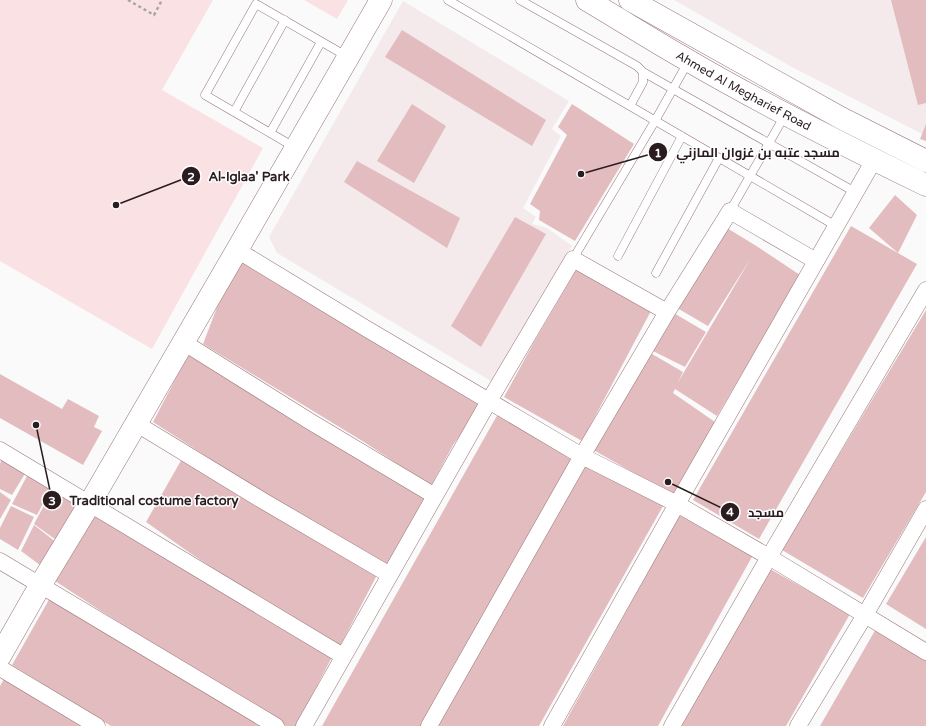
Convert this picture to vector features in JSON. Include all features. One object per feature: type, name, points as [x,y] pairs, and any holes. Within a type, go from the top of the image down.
[{"type":"main road","points":[[0,656],[41,584],[137,424],[381,0]]},
{"type":"main road","name":"Ahmed Al Megharief Road","points":[[587,0],[689,61],[785,114],[926,185]]},
{"type":"main road","name":"Ahmed Al Megharief Road","points":[[630,0],[841,118],[926,161]]},
{"type":"main road","points":[[643,34],[654,14]]},
{"type":"street","points":[[552,726],[874,160]]},
{"type":"street","points":[[429,726],[582,456],[667,312],[730,211],[816,261]]},
{"type":"street","points":[[238,250],[582,456],[677,504],[769,557],[926,652]]},
{"type":"street","points":[[304,726],[489,401],[573,260],[667,312]]},
{"type":"street","points":[[672,726],[769,557],[926,290]]},
{"type":"street","points":[[183,342],[311,422],[435,496]]},
{"type":"street","points":[[137,424],[272,506],[390,575]]},
{"type":"street","points":[[0,450],[343,656]]},
{"type":"street","points":[[798,726],[865,615],[926,509]]},
{"type":"street","points":[[0,561],[41,584],[276,726]]},
{"type":"street","points":[[0,668],[97,726]]},
{"type":"lane","points":[[448,0],[836,226]]},
{"type":"lane","points":[[520,0],[855,192]]},
{"type":"lane","points":[[296,148],[205,96],[256,4],[348,57]]},
{"type":"lane","points":[[234,112],[285,20]]},
{"type":"lane","points":[[270,133],[321,42]]},
{"type":"lane","points":[[573,260],[689,61]]},
{"type":"lane","points":[[630,106],[643,82],[644,72]]},
{"type":"lane","points":[[730,211],[785,114]]},
{"type":"lane","points":[[618,256],[682,136]]},
{"type":"lane","points":[[656,273],[719,158]]},
{"type":"path","points":[[128,0],[154,15],[162,0]]},
{"type":"shaded area","points":[[0,0],[213,0],[162,90],[263,148],[152,349],[0,261]]},
{"type":"shaded area","points":[[304,0],[348,0],[337,19]]},
{"type":"shaded area","points":[[674,0],[926,0],[926,136],[790,66]]},
{"type":"shaded area","points":[[403,1],[569,101],[552,129],[561,136],[523,208],[536,217],[532,224],[547,228],[572,246],[491,381],[277,253],[269,237]]},
{"type":"building","points":[[891,0],[926,0],[926,103],[918,105]]},
{"type":"building","points":[[402,30],[546,120],[532,146],[385,57]]},
{"type":"building","points":[[412,104],[446,126],[414,183],[377,161]]},
{"type":"building","points":[[572,104],[634,144],[575,241],[539,220],[540,211],[530,204],[567,135],[558,127]]},
{"type":"building","points":[[926,124],[926,141],[920,139]]},
{"type":"building","points":[[357,161],[460,218],[447,248],[344,182]]},
{"type":"building","points":[[895,195],[917,215],[898,253],[869,228]]},
{"type":"building","points":[[515,217],[546,234],[481,347],[451,326]]},
{"type":"building","points":[[851,226],[917,264],[759,539],[693,500]]},
{"type":"building","points":[[727,228],[800,275],[717,416],[675,389],[673,393],[715,422],[678,498],[590,448],[647,351],[683,372],[677,384],[751,258],[708,326],[677,308]]},
{"type":"building","points":[[239,257],[486,399],[453,445],[431,486],[364,442],[203,344],[224,289]]},
{"type":"building","points":[[578,267],[652,309],[582,441],[504,397]]},
{"type":"building","points":[[926,310],[926,492],[863,598],[782,550]]},
{"type":"building","points":[[672,312],[706,332],[685,367],[649,349]]},
{"type":"building","points":[[189,353],[427,497],[387,568],[254,487],[153,422]]},
{"type":"building","points":[[0,374],[62,409],[68,399],[99,416],[94,427],[102,431],[83,465],[0,418]]},
{"type":"building","points":[[499,412],[576,456],[423,726],[322,726]]},
{"type":"building","points":[[183,457],[377,575],[340,646],[246,590],[146,522]]},
{"type":"building","points":[[2,458],[26,472],[12,495],[0,489],[0,464]]},
{"type":"building","points":[[586,463],[663,506],[539,726],[437,726]]},
{"type":"building","points":[[27,476],[51,488],[37,515],[12,504]]},
{"type":"building","points":[[53,489],[78,503],[59,542],[34,524]]},
{"type":"building","points":[[0,492],[11,500],[0,519]]},
{"type":"building","points":[[11,506],[34,517],[18,550],[0,539],[0,528]]},
{"type":"building","points":[[94,511],[332,657],[296,726],[286,726],[55,581]]},
{"type":"building","points":[[680,514],[753,555],[658,726],[563,726]]},
{"type":"building","points":[[34,525],[57,543],[44,568],[21,551]]},
{"type":"building","points":[[926,537],[926,629],[886,604]]},
{"type":"building","points":[[770,569],[850,614],[786,726],[681,726]]},
{"type":"building","points":[[51,596],[262,726],[111,726],[75,704],[12,665]]},
{"type":"building","points":[[877,627],[926,655],[926,726],[820,726]]},
{"type":"building","points":[[4,679],[85,726],[0,726],[0,686]]},
{"type":"place","name":"مسجد عتبه بن غزوان المازني","points":[[581,174]]},
{"type":"place","name":"Al-Iglaa' Park","points":[[116,205]]},
{"type":"place","name":"Traditional costume factory","points":[[36,425]]},
{"type":"place","name":"مسجد","points":[[668,482]]}]
